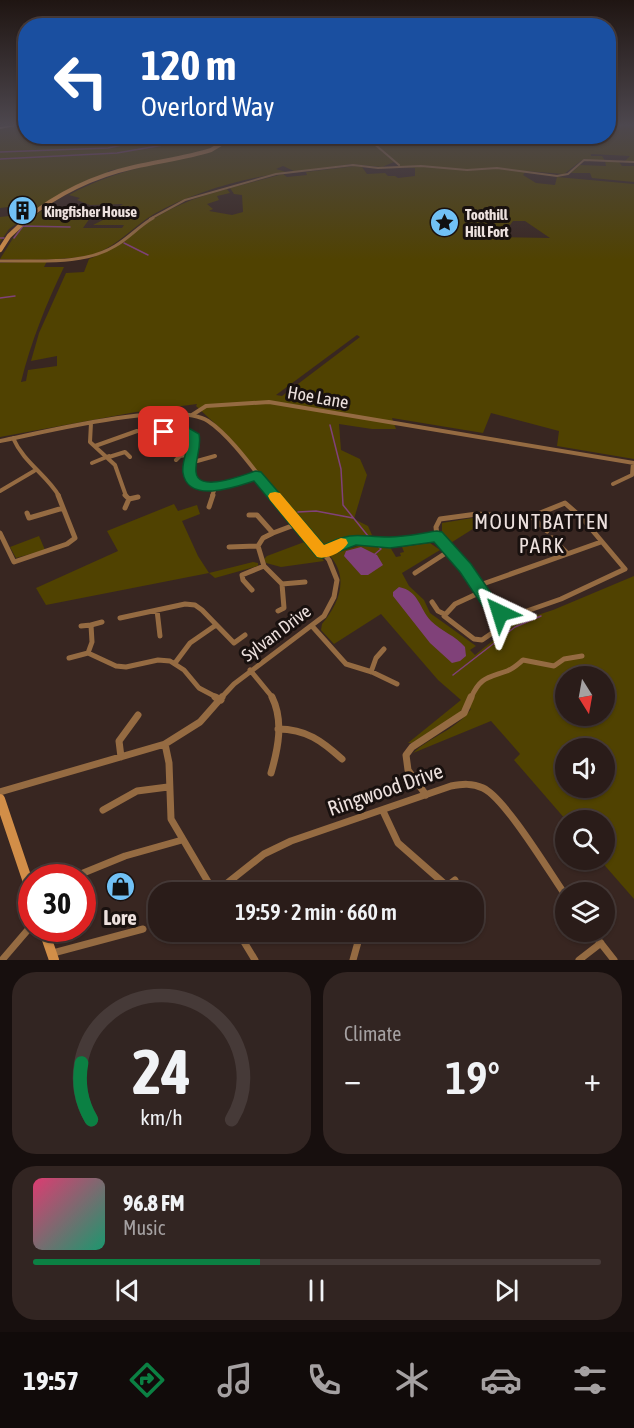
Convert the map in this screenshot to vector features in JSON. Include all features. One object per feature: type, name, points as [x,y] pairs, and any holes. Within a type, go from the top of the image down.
[{"type":"street","points":[[0,250],[24,220],[71,191],[120,171]]},
{"type":"street","points":[[0,261],[77,258],[95,255],[115,246],[132,231],[176,204],[261,177],[308,171]]},
{"type":"street","points":[[518,171],[557,176],[572,171]]},
{"type":"street","name":"Hoe Lane","points":[[0,441],[147,414],[192,415],[206,406],[269,402],[634,463]]},
{"type":"street","name":"Sylvan Drive","points":[[0,792],[165,744],[200,722],[234,684],[250,670],[324,616],[334,597],[337,580],[334,570],[322,553],[223,434],[207,420],[192,415]]},
{"type":"street","points":[[91,423],[90,441],[109,457],[117,469],[120,489],[129,500]]},
{"type":"street","points":[[163,429],[180,427],[189,431],[195,440],[189,472],[192,480],[199,485],[215,488],[236,484],[256,475]]},
{"type":"street","points":[[95,446],[137,431]]},
{"type":"street","points":[[0,532],[14,562],[67,544],[75,538],[56,491],[24,461],[13,438]]},
{"type":"street","points":[[92,463],[125,452],[130,457]]},
{"type":"street","points":[[176,457],[192,454]]},
{"type":"street","points":[[190,462],[215,456]]},
{"type":"street","points":[[613,484],[634,473],[634,463]]},
{"type":"street","points":[[0,491],[34,471]]},
{"type":"street","points":[[208,507],[215,488]]},
{"type":"street","points":[[125,508],[129,500],[138,497]]},
{"type":"street","points":[[432,602],[449,622],[477,640],[485,638],[508,620],[561,599],[625,569],[582,518],[565,503],[532,517],[520,519],[477,514],[440,519],[436,526],[437,536],[490,605],[508,620]]},
{"type":"street","points":[[27,513],[29,518],[63,508]]},
{"type":"street","points":[[249,515],[257,515],[263,509]]},
{"type":"street","points":[[257,515],[273,533]]},
{"type":"street","points":[[532,517],[547,531]]},
{"type":"street","points":[[278,611],[284,608],[282,584],[264,566],[258,546],[263,538],[297,524]]},
{"type":"street","points":[[322,553],[344,542],[356,540],[390,543],[437,536]]},
{"type":"street","points":[[552,538],[567,553]]},
{"type":"street","points":[[477,586],[601,542]]},
{"type":"street","points":[[229,548],[258,546]]},
{"type":"street","points":[[415,573],[449,550]]},
{"type":"street","points":[[252,590],[243,580],[242,575],[264,566]]},
{"type":"street","points":[[282,584],[305,582]]},
{"type":"street","points":[[444,614],[460,601],[482,592]]},
{"type":"street","points":[[120,618],[185,604],[195,605],[239,648]]},
{"type":"street","points":[[157,610],[160,636]]},
{"type":"street","points":[[81,627],[102,622]]},
{"type":"street","points":[[88,653],[92,642],[91,625]]},
{"type":"street","points":[[175,663],[190,643],[216,625]]},
{"type":"street","points":[[312,626],[346,664],[397,684]]},
{"type":"street","points":[[234,643],[245,635]]},
{"type":"street","points":[[371,672],[376,658],[384,649]]},
{"type":"street","points":[[69,658],[88,653],[116,666],[126,667],[158,660],[175,663],[184,669],[199,687],[221,700]]},
{"type":"street","points":[[426,795],[406,766],[405,759],[408,751],[464,713],[475,689],[489,675],[509,671],[523,660],[554,666],[564,659],[582,656]]},
{"type":"street","points":[[250,670],[273,697],[278,729],[271,773]]},
{"type":"street","points":[[121,757],[119,741],[138,715]]},
{"type":"street","points":[[278,729],[304,730],[313,734],[342,759]]},
{"type":"street","points":[[165,744],[170,763],[168,787],[171,819],[209,882]]},
{"type":"street","points":[[325,754],[331,748]]},
{"type":"street","name":"Ringwood Drive","points":[[228,882],[277,847],[451,786],[466,783],[490,792],[505,807],[556,882]]},
{"type":"street","points":[[103,810],[137,791],[168,787]]},
{"type":"street","points":[[0,800],[22,864]]},
{"type":"street","points":[[383,811],[398,843],[438,882]]},
{"type":"street","points":[[96,867],[125,855],[182,840]]},
{"type":"street","points":[[48,942],[53,957],[143,929]]},
{"type":"street","points":[[2,960],[18,941]]},
{"type":"street","points":[[244,942],[255,960]]},
{"type":"street","points":[[353,960],[357,942]]},
{"type":"street","points":[[579,960],[601,943],[615,960]]},
{"type":"shaded area","points":[[0,171],[109,171],[109,173],[39,208],[24,207],[25,205],[0,208]]},
{"type":"shaded area","points":[[131,171],[286,172],[218,187],[185,199],[154,214],[112,245],[88,256],[35,260],[0,259],[20,227],[45,208],[69,212],[74,210],[89,215],[90,218],[83,228],[122,228],[124,225],[93,225],[109,217],[107,214],[123,204],[90,205],[77,200],[80,198],[69,195]]},
{"type":"shaded area","points":[[316,171],[365,171],[367,174],[385,173],[398,178],[415,176],[415,171],[568,171],[564,174],[526,171],[523,175],[536,183],[555,185],[557,177],[634,184],[634,459],[557,446],[559,431],[491,413],[483,433],[392,418],[396,429],[372,429],[339,424],[341,450],[360,459],[367,475],[354,519],[368,526],[372,535],[349,537],[323,548],[224,432],[196,406],[197,404],[136,412],[0,437],[0,263],[47,261],[44,267],[64,267],[29,352],[21,382],[26,381],[28,370],[57,366],[57,356],[31,361],[39,333],[66,273],[84,272],[89,259],[111,248],[161,214],[227,189],[230,193],[217,196],[219,200],[207,204],[213,209],[209,211],[232,215],[243,212],[242,195],[234,194],[230,188],[283,174],[287,177],[307,175],[306,172]],"holes":[[[513,221],[525,221],[550,238],[501,237]],[[357,335],[360,337],[282,396],[276,395]]]},
{"type":"shaded area","points":[[573,171],[634,171],[634,182],[592,178],[590,173],[571,173]]},
{"type":"shaded area","points":[[30,208],[38,209],[9,229],[0,242],[0,217],[27,214]]},
{"type":"shaded area","points":[[174,504],[178,511],[197,505],[200,514],[182,521],[198,556],[209,573],[46,605],[36,588],[118,551],[107,531]]},
{"type":"shaded area","points":[[478,517],[476,527],[449,544],[442,536],[442,523]]},
{"type":"shaded area","points":[[39,536],[45,550],[16,558],[10,547]]},
{"type":"shaded area","points":[[307,541],[324,561],[281,567],[266,563],[264,559],[267,556]]},
{"type":"shaded area","points":[[430,543],[440,550],[402,573],[409,586],[424,600],[430,613],[476,646],[470,650],[475,655],[516,622],[553,610],[634,576],[634,899],[609,870],[615,870],[615,810],[557,810],[514,760],[520,754],[491,721],[413,753],[451,728],[471,709],[466,705],[459,713],[412,743],[408,743],[461,700],[438,680],[381,614],[334,644],[321,630],[340,590],[339,572],[329,555],[365,544],[390,547],[396,557],[401,556],[400,553],[404,552],[402,547]]},
{"type":"shaded area","points":[[361,547],[377,555],[383,565],[368,575],[361,575],[344,556],[346,551]]},
{"type":"shaded area","points":[[253,562],[258,563],[258,566],[215,578],[209,573]]},
{"type":"shaded area","points":[[399,587],[411,592],[431,621],[465,647],[466,656],[452,663],[430,643],[393,596],[393,592]]},
{"type":"waterway","points":[[14,238],[23,226],[70,227]]},
{"type":"waterway","points":[[124,243],[148,255]]},
{"type":"waterway","points":[[0,298],[15,296]]},
{"type":"waterway","points":[[330,425],[341,469],[343,505],[368,536]]},
{"type":"waterway","points":[[298,512],[316,511],[353,518]]},
{"type":"waterway","points":[[375,554],[381,549],[379,547]]},
{"type":"waterway","points":[[453,675],[515,627],[541,616]]},
{"type":"slow traffic","points":[[275,496],[322,553],[341,543]]},
{"type":"place","name":"Kingfisher House","points":[[23,211]]},
{"type":"place","name":"Toothill Hill Fort","points":[[444,223]]},
{"type":"place","name":"Lore","points":[[120,886]]},
{"type":"district","name":"MOUNTBATTEN PARK","points":[[542,533]]},
{"type":"route","points":[[164,432],[163,429],[180,427],[189,431],[194,437],[189,472],[192,480],[199,485],[209,488],[222,487],[236,484],[256,475],[322,553],[344,542],[356,540],[378,540],[390,543],[437,536],[465,568],[489,604],[500,613]]}]
